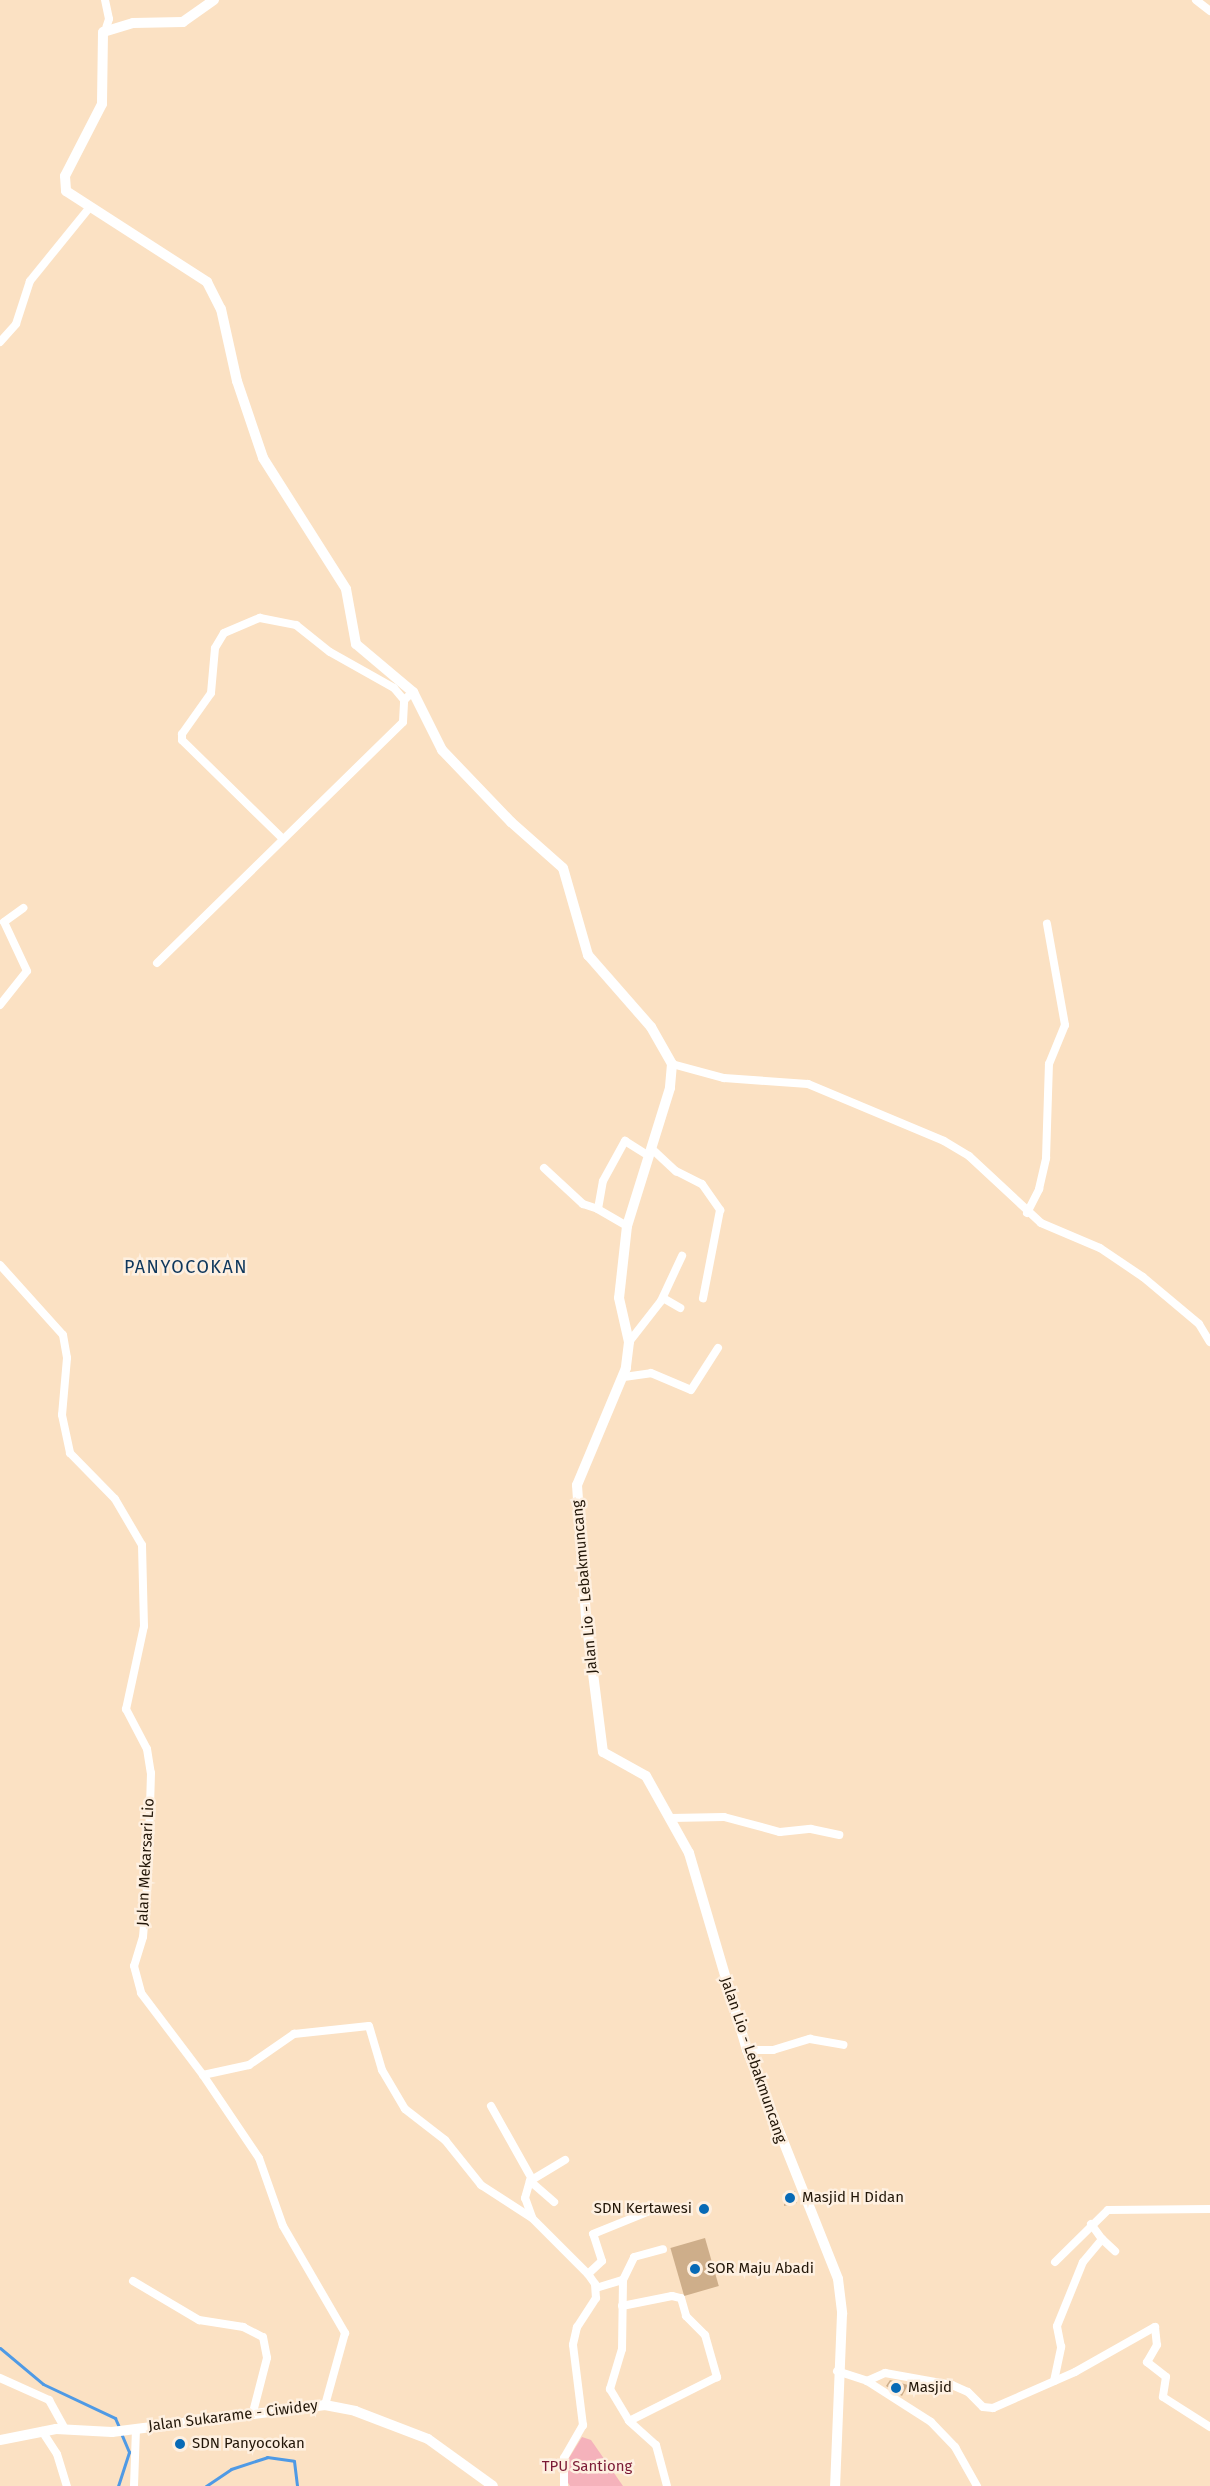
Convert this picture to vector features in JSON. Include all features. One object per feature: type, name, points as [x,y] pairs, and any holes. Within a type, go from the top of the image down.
[{"type":"street","points":[[105,0],[110,19],[100,57],[102,104],[64,183],[71,197],[190,268],[214,294],[263,458],[346,589],[356,644],[409,696],[442,750],[510,822],[563,868],[588,955],[651,1027],[672,1064],[724,1078],[808,1084],[899,1122],[969,1156],[1027,1213],[1113,1255],[1185,1310],[1210,1342]]},
{"type":"street","points":[[106,28],[183,22],[214,0]]},
{"type":"street","points":[[1196,0],[1210,10]]},
{"type":"street","points":[[0,342],[16,324],[30,281],[90,207]]},
{"type":"street","points":[[283,839],[182,740],[182,734],[211,693],[215,648],[224,633],[260,618],[296,625],[330,652],[409,696]]},
{"type":"street","points":[[157,963],[403,722],[409,696]]},
{"type":"street","points":[[0,1005],[27,971],[4,922],[23,908]]},
{"type":"street","points":[[1027,1213],[1039,1189],[1046,1158],[1048,1064],[1065,1025],[1047,924]]},
{"type":"street","name":"Jalan Lio - Lebakmuncang","points":[[672,1064],[670,1088],[627,1226],[619,1298],[629,1342],[624,1377],[577,1485],[586,1618],[603,1752],[640,1770],[671,1818],[705,1902],[747,2050],[838,2279],[842,2314],[837,2371],[835,2486]]},
{"type":"street","points":[[598,1209],[603,1181],[623,1142],[631,1140],[675,1171],[702,1184],[720,1210],[703,1298]]},
{"type":"street","points":[[544,1168],[583,1204],[598,1209],[627,1226]]},
{"type":"street","points":[[629,1342],[663,1298],[682,1256]]},
{"type":"street","name":"Jalan Mekarsari Lio","points":[[0,1265],[63,1335],[67,1358],[62,1415],[70,1453],[115,1499],[142,1545],[144,1626],[126,1709],[147,1749],[151,1773],[148,1875],[143,1937],[134,1973],[141,1993],[203,2075],[259,2158],[283,2226],[345,2333],[325,2404]]},
{"type":"street","points":[[663,1298],[680,1308]]},
{"type":"street","points":[[624,1377],[651,1373],[691,1389],[718,1348]]},
{"type":"street","points":[[671,1818],[724,1817],[780,1832],[811,1829],[839,1835]]},
{"type":"street","points":[[203,2075],[249,2065],[294,2034],[369,2026],[381,2070],[405,2109],[445,2140],[482,2185],[532,2218],[588,2274],[596,2288],[594,2302],[574,2336],[584,2424],[564,2458],[564,2486]]},
{"type":"street","points":[[747,2050],[773,2050],[810,2039],[843,2044]]},
{"type":"street","points":[[491,2106],[531,2180],[554,2202]]},
{"type":"street","points":[[532,2218],[525,2198],[531,2180],[565,2160]]},
{"type":"street","points":[[1055,2262],[1091,2224],[1114,2208],[1210,2209]]},
{"type":"street","points":[[588,2274],[602,2260],[593,2234],[650,2211]]},
{"type":"street","points":[[1091,2224],[1115,2251]]},
{"type":"street","points":[[1054,2381],[1061,2347],[1057,2326],[1061,2309],[1083,2262],[1102,2239]]},
{"type":"street","points":[[663,2250],[634,2257],[623,2280],[622,2349],[609,2382],[628,2421],[656,2445],[666,2486]]},
{"type":"street","points":[[596,2288],[623,2280]]},
{"type":"street","points":[[133,2281],[199,2320],[243,2327],[263,2337],[267,2358],[253,2412]]},
{"type":"street","points":[[622,2306],[672,2296],[681,2298],[686,2316],[705,2335],[717,2377],[628,2421]]},
{"type":"street","points":[[867,2381],[885,2373],[952,2385],[989,2408],[1054,2381],[1155,2327],[1157,2345],[1147,2362],[1166,2378],[1163,2397],[1210,2427]]},
{"type":"street","points":[[837,2371],[867,2381],[939,2428],[977,2486]]},
{"type":"street","points":[[0,2378],[48,2400],[65,2429]]},
{"type":"street","name":"Jalan Sukarame - Ciwidey","points":[[0,2440],[65,2429],[112,2432],[325,2404],[355,2410],[428,2439],[493,2486]]},
{"type":"street","points":[[134,2429],[134,2486]]},
{"type":"street","points":[[42,2432],[57,2454],[66,2486]]},
{"type":"green space","name":"TPU Santiong","points":[[582,2437],[591,2440],[623,2486],[570,2486],[561,2471]]},
{"type":"building","name":"Masjid H Didan","points":[[795,2191],[797,2203],[784,2206],[784,2192]]},
{"type":"building","name":"SOR Maju Abadi","points":[[705,2238],[719,2286],[684,2296],[670,2248]]},
{"type":"building","points":[[890,2380],[908,2385],[902,2396],[886,2386]]},
{"type":"waterway","points":[[0,2348],[43,2384],[115,2418],[119,2427]]},
{"type":"waterway","points":[[118,2486],[129,2452],[121,2433]]},
{"type":"waterway","points":[[206,2486],[231,2469],[267,2457],[294,2461],[297,2486]]},
{"type":"place","name":"Masjid H Didan","points":[[790,2198]]},
{"type":"place","name":"SDN Kertawesi","points":[[704,2209]]},
{"type":"place","name":"SOR Maju Abadi","points":[[695,2269]]},
{"type":"place","name":"Masjid","points":[[896,2388]]},
{"type":"place","name":"SDN Panyocokan","points":[[180,2444]]},
{"type":"district","name":"PANYOCOKAN","points":[[186,1267]]}]
